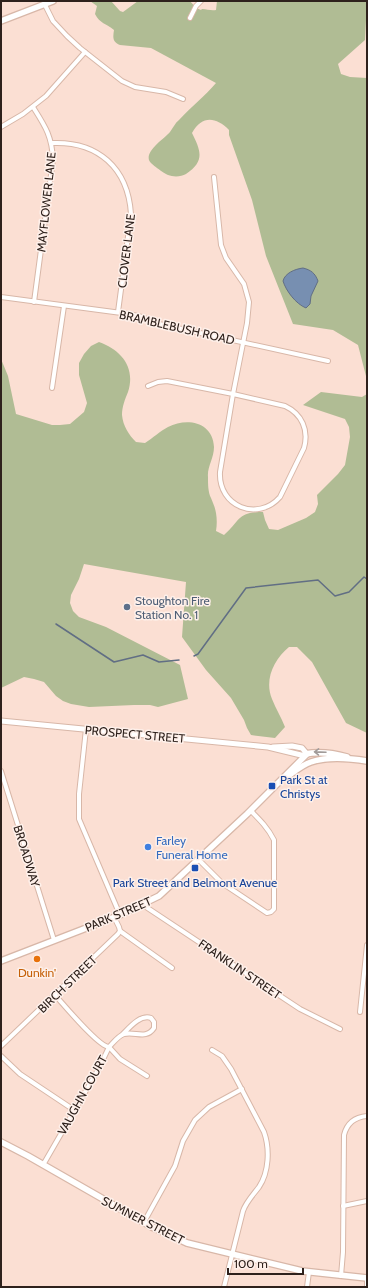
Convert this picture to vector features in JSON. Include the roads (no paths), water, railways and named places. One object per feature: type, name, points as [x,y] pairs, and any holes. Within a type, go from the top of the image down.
[{"type":"main road","points":[[1,21],[53,1]]},
{"type":"main road","name":"PARK STREET","points":[[1,962],[120,915],[143,905],[163,893],[251,811],[304,754],[314,752],[334,753],[353,759]]},
{"type":"main road","points":[[304,754],[311,762]]},
{"type":"main road","name":"PARK STREET","points":[[272,790],[291,774],[311,762],[328,759],[353,759],[367,761]]},
{"type":"main road","name":"PARK STREET","points":[[293,767],[295,760]]},
{"type":"main road","name":"SUMNER STREET","points":[[1,1142],[144,1222],[187,1242],[286,1268],[367,1278]]},
{"type":"street","points":[[190,18],[196,6],[201,1]]},
{"type":"street","points":[[45,5],[53,21],[59,28],[86,52],[127,84],[145,89],[166,92],[183,99]]},
{"type":"street","points":[[1,127],[23,114],[46,96],[86,52]]},
{"type":"street","name":"MAYFLOWER LANE","points":[[33,107],[46,128],[52,143],[52,168],[34,302]]},
{"type":"street","name":"CLOVER LANE","points":[[52,143],[74,144],[96,152],[113,166],[125,185],[131,214],[118,312]]},
{"type":"street","points":[[148,386],[158,382],[167,381],[233,394],[285,406],[290,408],[299,416],[305,428],[306,440],[304,448],[283,492],[274,503],[264,508],[252,510],[238,506],[227,497],[221,484],[221,468],[233,394],[249,312],[248,298],[242,280],[226,258],[221,245],[214,177]]},
{"type":"street","name":"BRAMBLEBUSH ROAD","points":[[1,297],[135,315],[158,324],[328,361]]},
{"type":"street","points":[[52,388],[64,306]]},
{"type":"street","name":"PROSPECT STREET","points":[[1,721],[268,747],[304,754],[302,748],[279,746],[268,747]]},
{"type":"street","points":[[86,729],[79,794],[79,819],[120,915]]},
{"type":"street","points":[[286,751],[294,756],[295,760]]},
{"type":"street","name":"BROADWAY","points":[[1,771],[54,940]]},
{"type":"street","points":[[199,860],[222,882],[266,913],[271,912],[274,909],[274,840],[265,825],[251,811]]},
{"type":"street","name":"FRANKLIN STREET","points":[[143,905],[300,1009],[340,1029]]},
{"type":"street","points":[[114,917],[120,931],[172,968]]},
{"type":"street","name":"BIRCH STREET","points":[[1,1046],[120,931]]},
{"type":"street","points":[[360,1012],[367,945]]},
{"type":"street","points":[[55,995],[101,1044],[107,1047],[109,1047],[138,1020],[144,1017],[151,1018],[154,1022],[152,1030],[148,1034],[144,1035],[130,1033],[122,1035]]},
{"type":"street","name":"VAUGHN COURT","points":[[43,1165],[99,1068],[109,1047],[120,1059],[147,1076]]},
{"type":"street","points":[[212,1050],[226,1061],[264,1132],[267,1144],[267,1162],[263,1180],[247,1202],[243,1211],[224,1287]]},
{"type":"street","points":[[1,1056],[20,1074],[74,1110]]},
{"type":"street","points":[[144,1222],[175,1166],[184,1141],[195,1120],[209,1107],[242,1089]]},
{"type":"street","points":[[342,1276],[345,1133],[348,1126],[354,1120],[359,1117],[367,1116]]},
{"type":"street","points":[[343,1206],[367,1201]]},
{"type":"street","points":[[307,1287],[309,1272]]},
{"type":"street","points":[[366,1287],[367,1281]]},
{"type":"water","points":[[303,268],[312,272],[318,281],[311,296],[310,304],[306,308],[292,297],[286,289],[283,281],[284,278],[291,272]]},
{"type":"waterway","points":[[194,656],[198,654],[246,588],[318,580],[335,596],[349,592],[364,577],[367,579]]},
{"type":"waterway","points":[[56,624],[114,662],[143,655],[159,662],[179,660]]},
{"type":"place","name":"Stoughton Fire Station No. 1","points":[[127,607]]},
{"type":"place","name":"Park St at Christys","points":[[272,786]]},
{"type":"place","name":"Farley Funeral Home","points":[[148,847]]},
{"type":"place","name":"Park Street and Belmont Avenue","points":[[195,868]]},
{"type":"place","name":"Dunkin'","points":[[37,959]]}]
